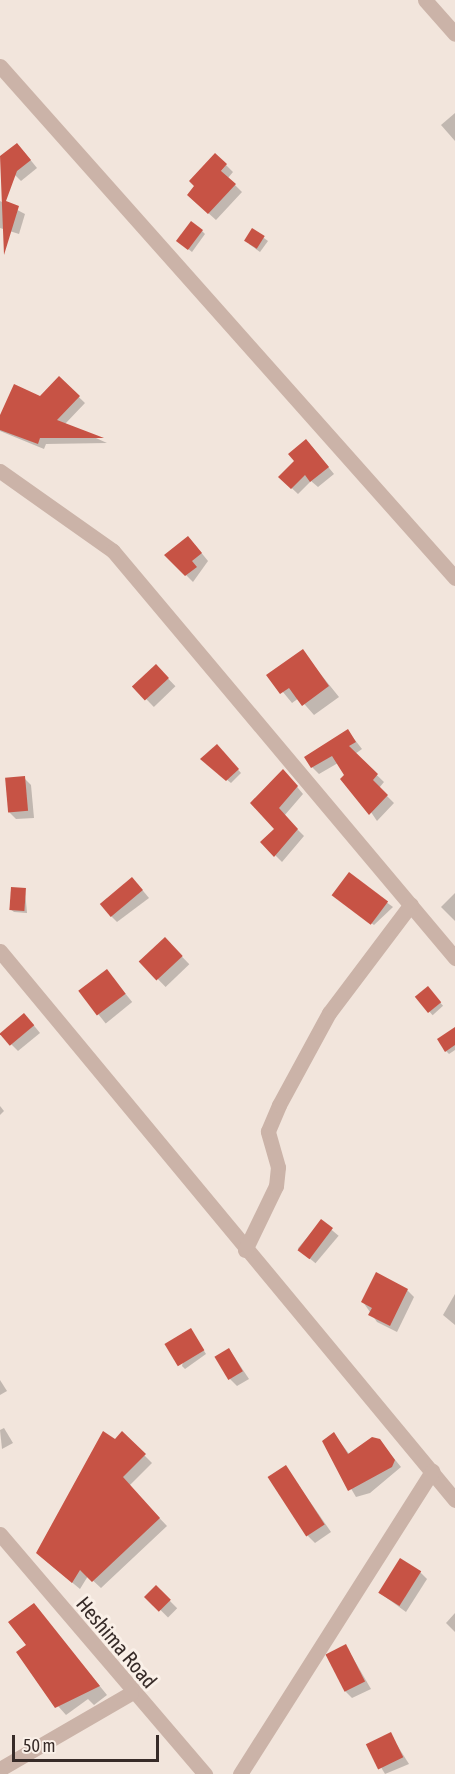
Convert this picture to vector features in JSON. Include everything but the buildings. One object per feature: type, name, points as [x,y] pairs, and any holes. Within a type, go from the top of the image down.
[{"type":"street","points":[[424,0],[455,34]]},
{"type":"street","points":[[0,66],[455,578]]},
{"type":"street","points":[[0,471],[113,551],[455,958]]},
{"type":"street","points":[[245,1250],[276,1185],[278,1167],[268,1131],[279,1105],[329,1013],[411,904]]},
{"type":"street","points":[[0,951],[245,1250],[455,1500]]},
{"type":"street","points":[[240,1774],[432,1471]]},
{"type":"street","name":"Heshima Road","points":[[0,1534],[131,1694],[205,1774]]},
{"type":"street","points":[[0,1768],[131,1694]]}]
